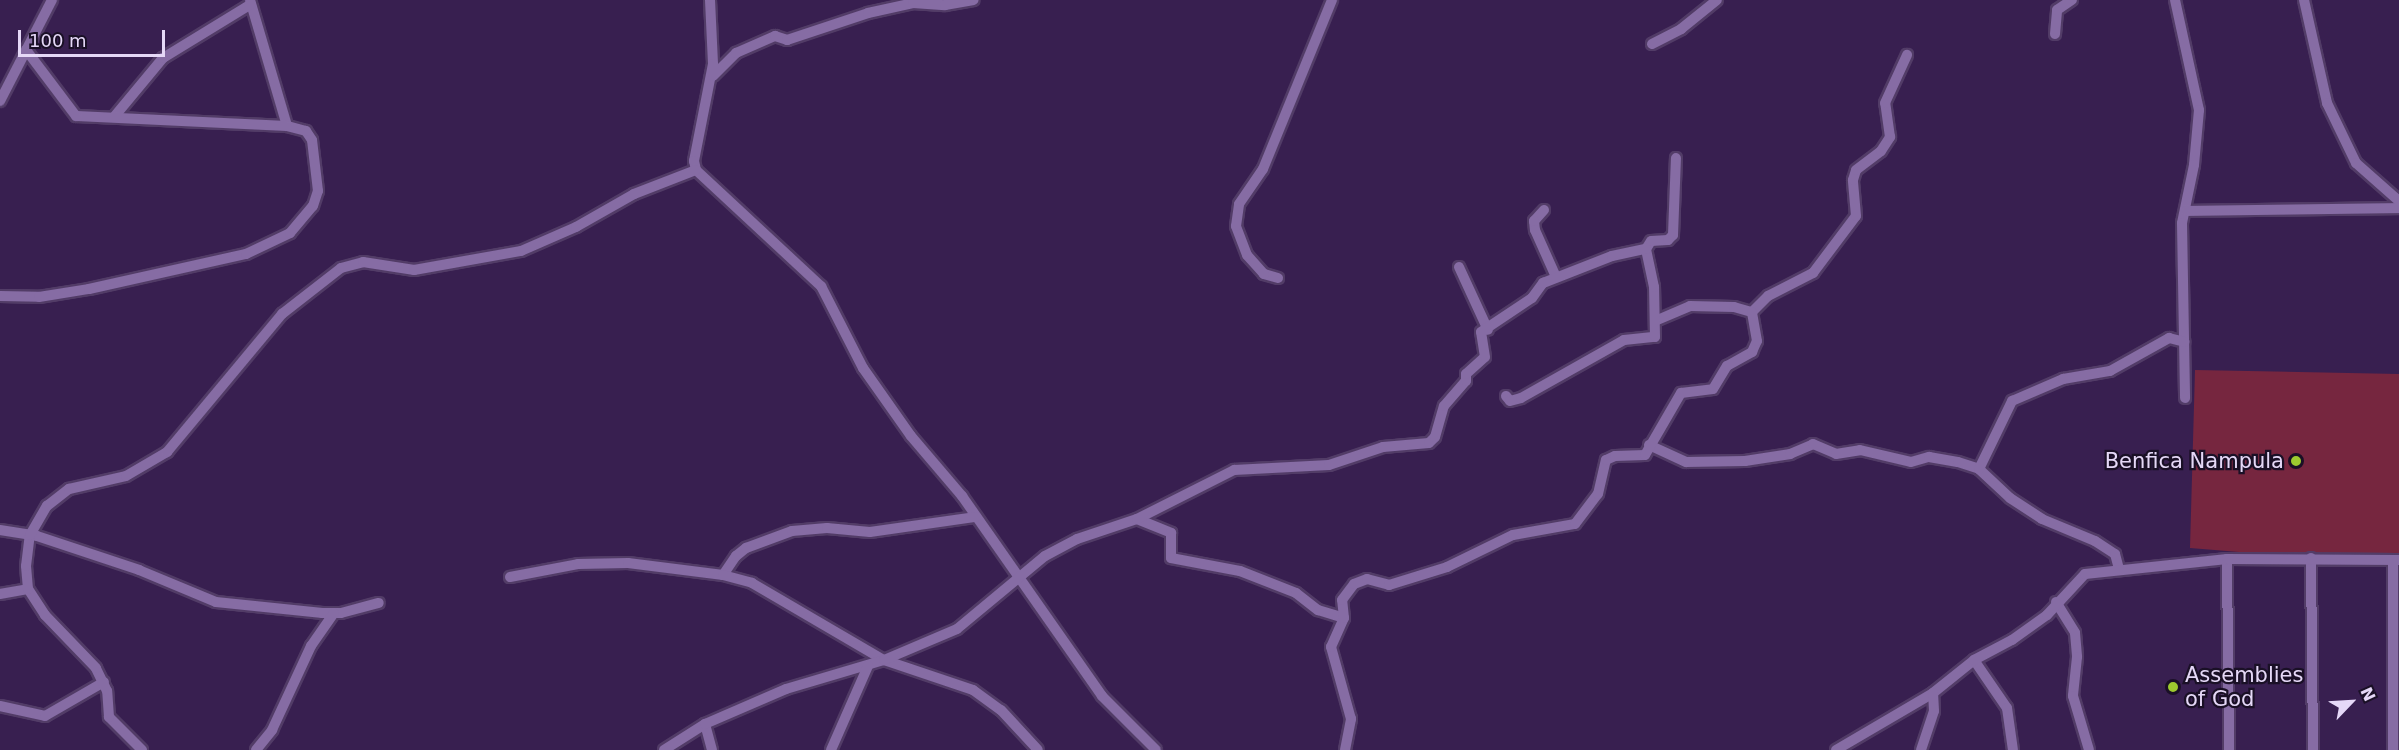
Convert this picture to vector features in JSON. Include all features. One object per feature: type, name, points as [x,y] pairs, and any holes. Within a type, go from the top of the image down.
[{"type":"street","points":[[0,101],[51,0]]},
{"type":"street","points":[[696,170],[713,64],[710,0]]},
{"type":"street","points":[[708,85],[726,60],[775,36],[787,40],[868,13],[916,1],[945,5],[974,0]]},
{"type":"street","points":[[1278,278],[1264,274],[1247,255],[1236,226],[1239,204],[1263,169],[1332,0]]},
{"type":"street","points":[[1652,44],[1681,29],[1717,0]]},
{"type":"street","points":[[2055,34],[2057,10],[2072,0]]},
{"type":"street","points":[[2174,0],[2199,110],[2187,211],[2182,223],[2185,398]]},
{"type":"street","points":[[2304,0],[2327,103],[2356,163],[2399,201]]},
{"type":"street","points":[[114,117],[163,58],[251,2],[286,126]]},
{"type":"street","points":[[0,296],[39,297],[101,287],[227,259],[272,243],[303,220],[318,191],[310,134],[286,126],[71,114],[42,67],[26,50]]},
{"type":"street","points":[[1752,312],[1768,296],[1813,273],[1856,216],[1853,180],[1856,170],[1881,151],[1890,137],[1885,103],[1907,55]]},
{"type":"street","points":[[1506,396],[1510,401],[1521,398],[1624,340],[1653,339],[1654,287],[1646,249],[1651,241],[1668,240],[1672,235],[1676,158]]},
{"type":"street","points":[[696,170],[822,286],[863,368],[976,517],[1102,696],[1156,750]]},
{"type":"street","points":[[142,750],[109,717],[104,682],[96,668],[36,605],[28,589],[26,566],[30,535],[47,507],[62,493],[126,476],[167,452],[282,314],[341,268],[363,262],[414,270],[522,251],[576,227],[634,194],[696,170]]},
{"type":"street","points":[[2187,211],[2399,208]]},
{"type":"street","points":[[1544,210],[1534,221],[1535,230],[1556,277]]},
{"type":"street","points":[[664,750],[705,723],[786,688],[867,666],[957,629],[1045,555],[1077,539],[1137,519],[1234,470],[1329,465],[1383,447],[1429,443],[1435,437],[1444,406],[1466,381],[1467,374],[1485,357],[1480,335],[1532,298],[1543,283],[1612,256],[1646,249]]},
{"type":"street","points":[[1459,267],[1488,330]]},
{"type":"street","points":[[1654,321],[1690,306],[1734,307],[1752,312]]},
{"type":"street","points":[[1346,750],[1351,719],[1331,646],[1344,618],[1342,600],[1354,584],[1368,579],[1389,585],[1447,567],[1513,535],[1575,524],[1598,494],[1606,460],[1615,456],[1645,455],[1681,393],[1713,389],[1727,366],[1752,352],[1757,341],[1752,312]]},
{"type":"street","points":[[1979,469],[2012,401],[2063,379],[2110,371],[2169,338],[2184,342]]},
{"type":"street","points":[[1649,445],[1686,462],[1746,461],[1790,454],[1813,444],[1836,454],[1860,450],[1911,462],[1929,457],[1979,469],[2029,512],[2115,554],[2120,569]]},
{"type":"street","points":[[723,575],[736,555],[746,548],[792,531],[827,528],[870,532],[976,517]]},
{"type":"street","points":[[1137,519],[1171,532],[1171,558],[1248,574],[1296,593],[1318,610],[1344,618]]},
{"type":"street","points":[[0,530],[30,535],[139,570],[201,599],[334,613],[379,603]]},
{"type":"street","points":[[2311,558],[2313,750]]},
{"type":"street","points":[[1836,750],[1933,693],[1974,660],[2012,640],[2047,615],[2056,602],[2085,574],[2227,559],[2311,558],[2396,560],[2393,750]]},
{"type":"street","points":[[2227,559],[2229,750]]},
{"type":"street","points":[[510,577],[578,564],[628,563],[723,575],[752,583],[884,660],[973,690],[1001,710],[1038,750]]},
{"type":"street","points":[[0,594],[28,589]]},
{"type":"street","points":[[2056,602],[2075,633],[2078,657],[2073,696],[2089,750]]},
{"type":"street","points":[[256,750],[272,730],[311,646],[334,613]]},
{"type":"street","points":[[1974,660],[2007,708],[2013,750]]},
{"type":"street","points":[[831,750],[867,666]]},
{"type":"street","points":[[0,706],[45,716],[104,682]]},
{"type":"street","points":[[1921,750],[1934,711],[1933,693]]},
{"type":"street","points":[[705,723],[712,750]]},
{"type":"shaded area","name":"Benfica Nampula","points":[[2195,370],[2399,374],[2399,560],[2311,558],[2190,548]]},
{"type":"place","name":"Benfica Nampula","points":[[2296,461]]},
{"type":"place","name":"Assemblies of God","points":[[2173,687]]}]
